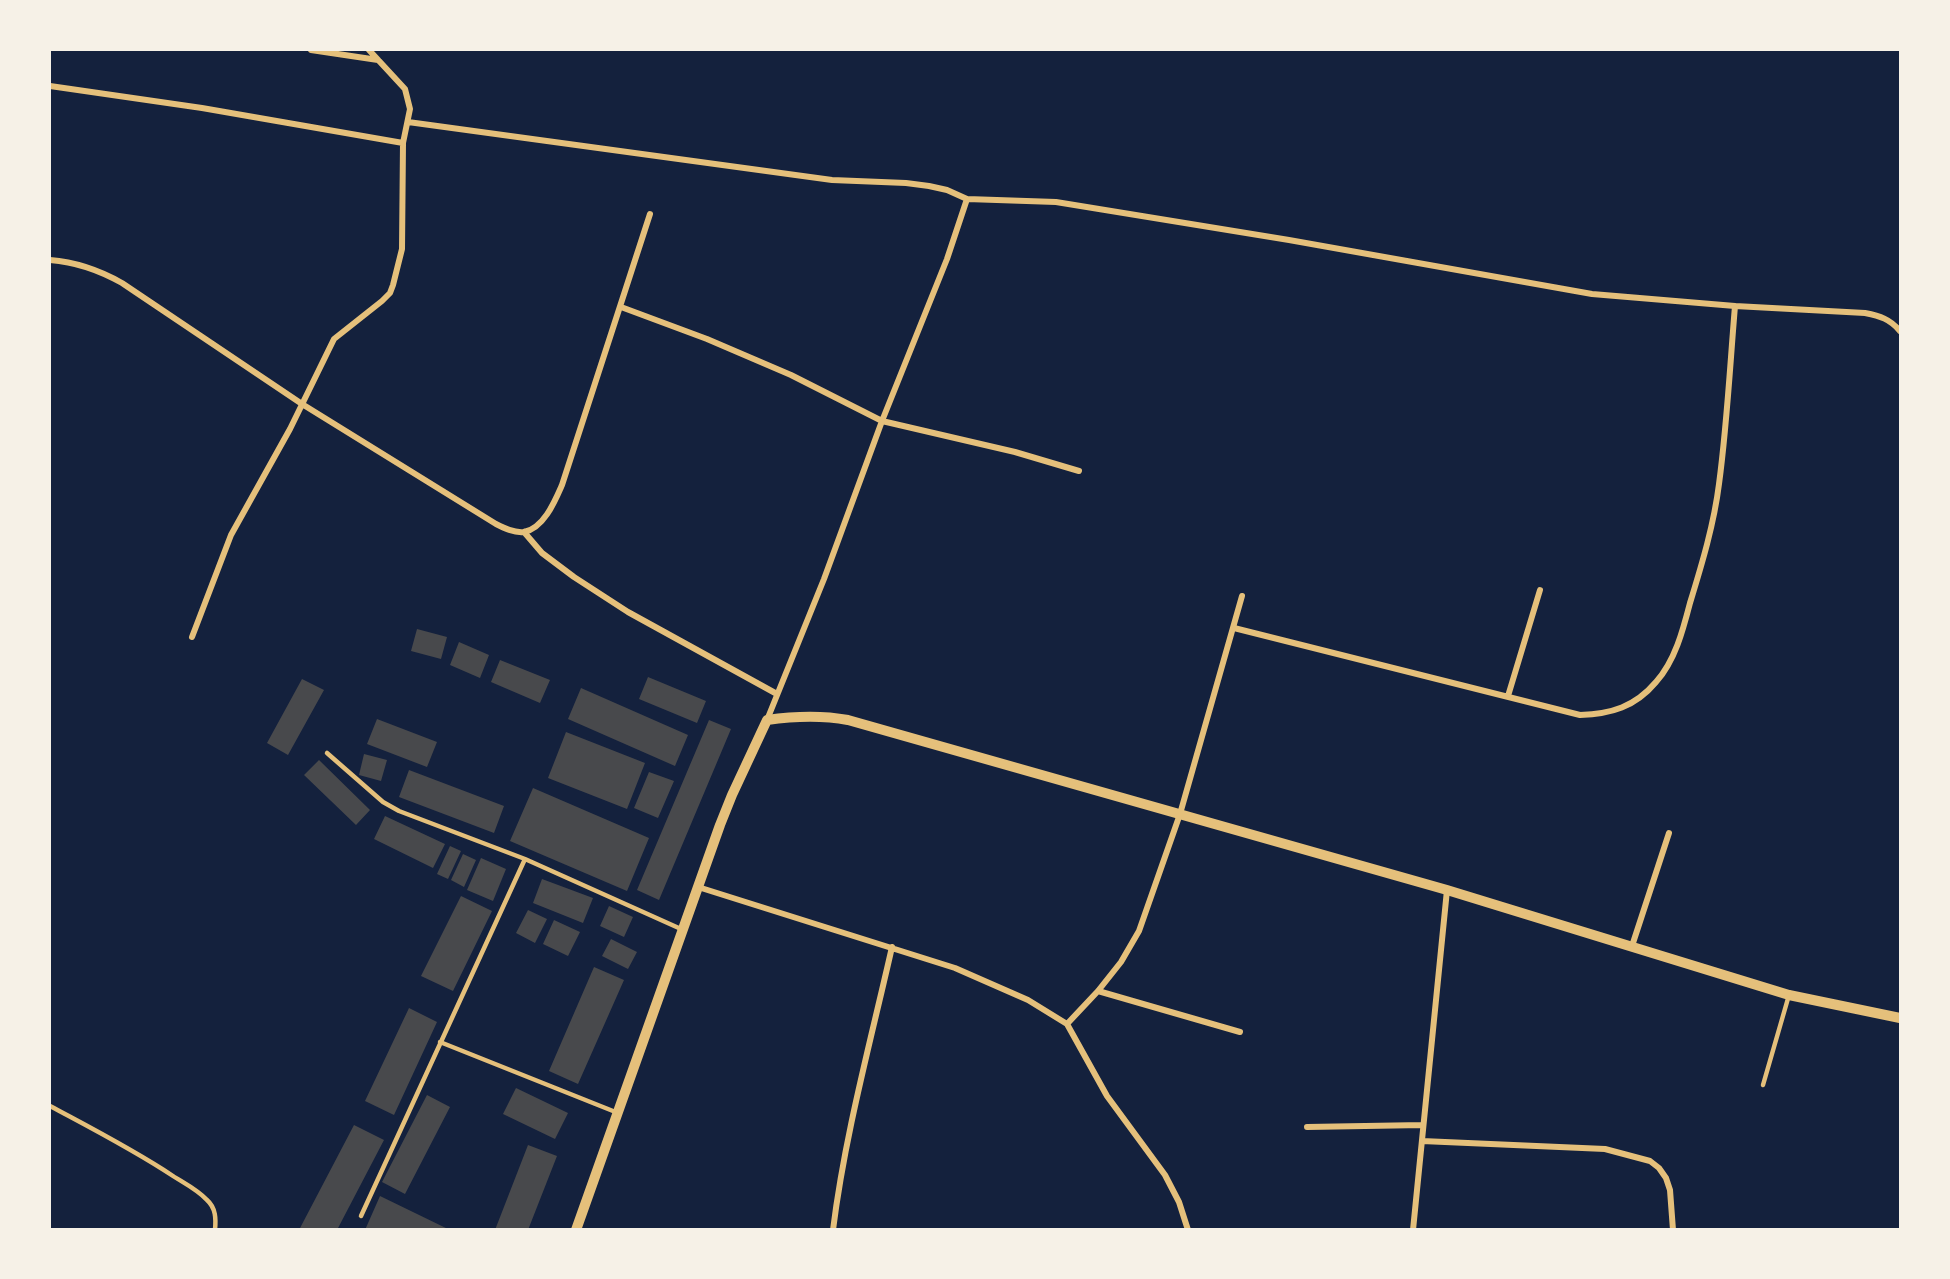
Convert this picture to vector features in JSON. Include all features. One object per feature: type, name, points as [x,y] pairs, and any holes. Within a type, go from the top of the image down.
[{"type":"street","points":[[311,50],[379,60]]},
{"type":"street","points":[[192,637],[231,535],[302,404],[334,339],[382,301],[390,293],[393,285],[402,249],[403,143],[410,110],[405,89],[369,50]]},
{"type":"street","points":[[50,86],[202,108],[403,143]]},
{"type":"street","points":[[408,122],[832,180],[929,186],[947,190],[967,199],[1056,202],[1289,240],[1592,294],[1735,306],[1864,313],[1880,316],[1893,323],[1900,331]]},
{"type":"street","points":[[576,1230],[732,795],[767,720],[824,579],[882,420],[947,259],[967,199]]},
{"type":"street","points":[[50,260],[72,262],[101,271],[122,283],[302,404],[496,524],[510,530],[524,532],[539,523],[551,510],[562,485],[650,214]]},
{"type":"street","points":[[1234,628],[1580,715],[1619,710],[1642,696],[1657,682],[1669,662],[1681,634],[1703,562],[1719,486],[1735,306]]},
{"type":"street","points":[[621,307],[707,339],[791,375],[882,420],[1015,452],[1079,471]]},
{"type":"street","points":[[524,532],[542,553],[628,612],[777,694]]},
{"type":"street","points":[[1508,696],[1540,590]]},
{"type":"street","points":[[1067,1024],[1121,962],[1139,931],[1180,814],[1242,596]]},
{"type":"street","points":[[767,720],[808,716],[829,716],[848,720],[1447,890],[1789,995],[1900,1018]]},
{"type":"street","points":[[1632,946],[1669,833]]},
{"type":"street","points":[[698,887],[956,968],[1028,1000],[1067,1024],[1107,1095],[1165,1174],[1179,1202],[1188,1230]]},
{"type":"street","points":[[1413,1230],[1447,890]]},
{"type":"street","points":[[833,1230],[838,1187],[892,947]]},
{"type":"street","points":[[1098,991],[1240,1032]]},
{"type":"street","points":[[1307,1127],[1424,1125]]},
{"type":"street","points":[[1422,1141],[1605,1149],[1650,1161],[1659,1168],[1668,1184],[1673,1230]]},
{"type":"lane","points":[[327,753],[383,802],[399,811],[525,859],[683,930]]},
{"type":"lane","points":[[361,1216],[525,859]]},
{"type":"lane","points":[[1763,1085],[1789,995]]},
{"type":"lane","points":[[440,1042],[618,1113]]},
{"type":"lane","points":[[50,1106],[144,1156],[208,1200],[216,1217],[215,1230]]},
{"type":"building","points":[[417,629],[447,637],[441,659],[411,651]]},
{"type":"building","points":[[459,642],[489,655],[480,678],[450,665]]},
{"type":"building","points":[[500,660],[550,680],[540,703],[491,682]]},
{"type":"building","points":[[648,677],[706,701],[697,723],[639,699]]},
{"type":"building","points":[[302,679],[324,690],[288,755],[267,743]]},
{"type":"building","points":[[581,688],[688,735],[675,766],[568,719]]},
{"type":"building","points":[[377,719],[437,742],[427,767],[367,744]]},
{"type":"building","points":[[709,720],[731,729],[659,900],[637,890]]},
{"type":"building","points":[[566,732],[645,763],[627,809],[548,778]]},
{"type":"building","points":[[364,754],[387,760],[381,781],[359,775]]},
{"type":"building","points":[[319,760],[370,810],[356,825],[304,775]]},
{"type":"building","points":[[409,770],[504,806],[494,833],[399,797]]},
{"type":"building","points":[[649,772],[674,781],[658,818],[634,808]]},
{"type":"building","points":[[533,788],[649,838],[627,891],[510,841]]},
{"type":"building","points":[[385,816],[445,844],[433,868],[374,839]]},
{"type":"building","points":[[450,846],[461,851],[448,879],[437,874]]},
{"type":"building","points":[[463,854],[476,860],[464,887],[451,880]]},
{"type":"building","points":[[481,858],[506,869],[493,901],[467,890]]},
{"type":"building","points":[[542,879],[593,898],[583,923],[533,903]]},
{"type":"building","points":[[461,896],[492,911],[453,991],[421,976]]},
{"type":"building","points":[[609,906],[633,917],[624,937],[600,926]]},
{"type":"building","points":[[528,910],[547,919],[535,943],[516,933]]},
{"type":"building","points":[[554,920],[580,932],[568,956],[543,944]]},
{"type":"building","points":[[611,939],[637,952],[628,969],[602,956]]},
{"type":"building","points":[[594,967],[624,980],[578,1084],[549,1071]]},
{"type":"building","points":[[409,1008],[437,1022],[394,1115],[365,1101]]},
{"type":"building","points":[[516,1088],[568,1113],[555,1139],[503,1114]]},
{"type":"building","points":[[427,1095],[450,1107],[405,1194],[382,1182]]},
{"type":"building","points":[[354,1125],[384,1140],[337,1230],[299,1230]]},
{"type":"building","points":[[528,1145],[557,1156],[528,1230],[495,1230]]},
{"type":"building","points":[[380,1196],[450,1230],[365,1230]]}]
